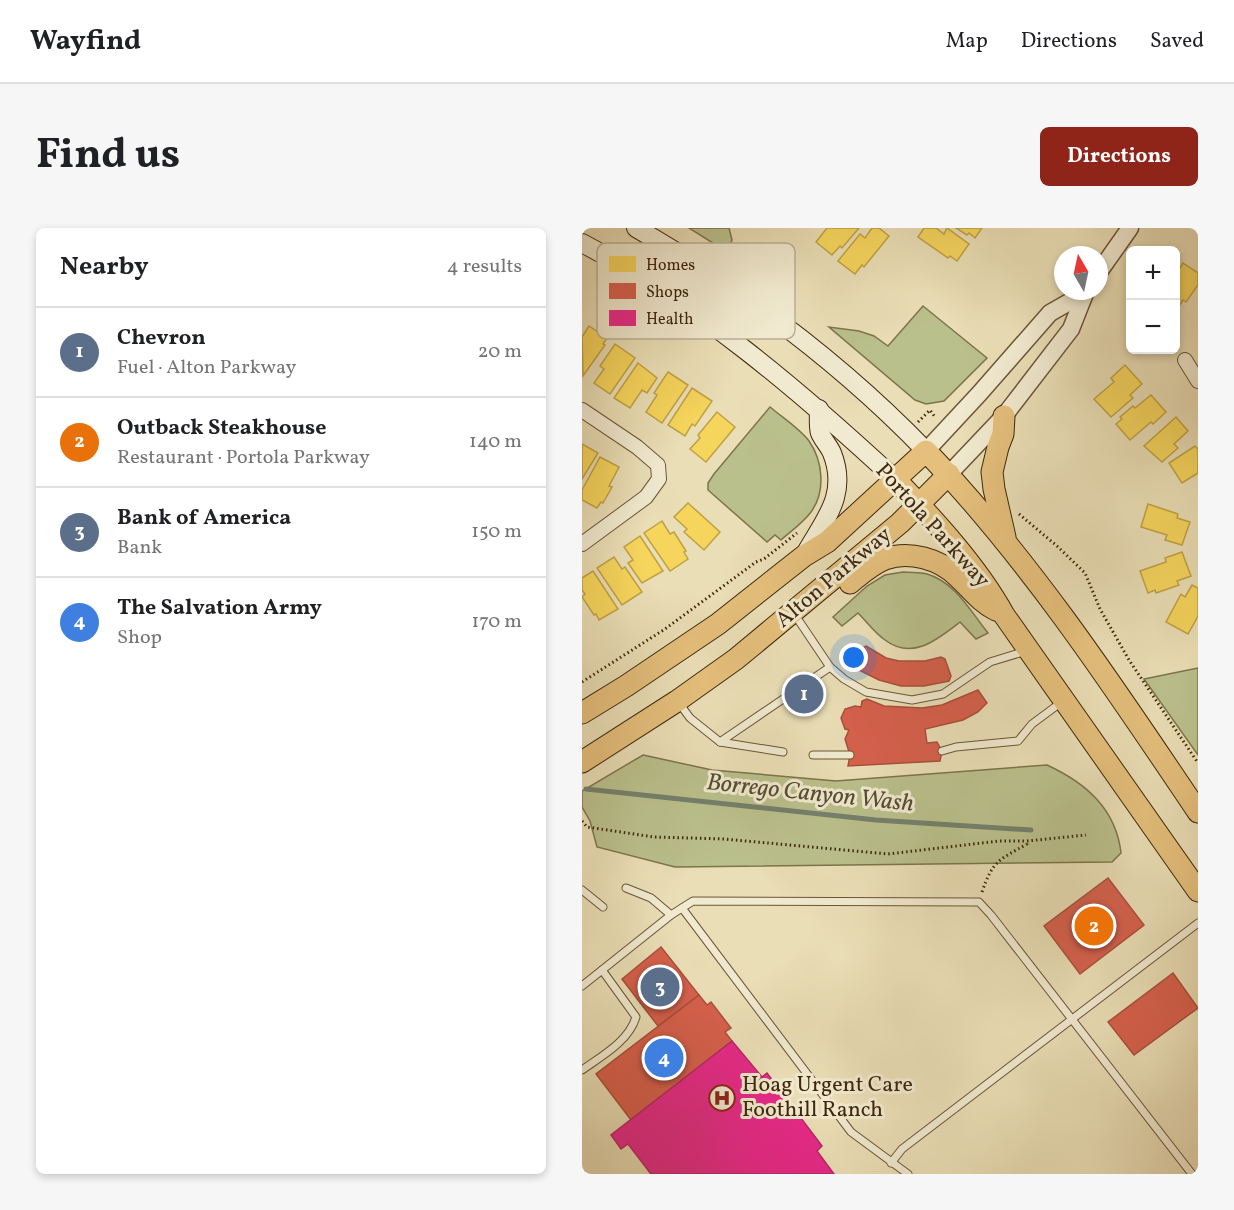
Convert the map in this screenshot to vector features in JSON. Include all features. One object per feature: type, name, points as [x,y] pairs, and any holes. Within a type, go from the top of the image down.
[{"type":"main road","name":"Portola Parkway","points":[[636,228],[660,243]]},
{"type":"main road","name":"Portola Parkway","points":[[582,243],[597,252]]},
{"type":"main road","name":"Portola Parkway","points":[[795,335],[909,433],[949,474],[1006,540],[1044,589],[1198,812]]},
{"type":"main road","name":"Portola Parkway","points":[[729,339],[819,409],[920,505],[992,592],[1004,615],[1198,891]]},
{"type":"main road","points":[[804,556],[830,514],[836,492],[836,468],[831,452],[820,432],[819,409]]},
{"type":"main road","points":[[1004,416],[1003,434],[992,472],[1006,540]]},
{"type":"main road","name":"Alton Parkway","points":[[582,713],[718,624],[804,556],[827,542],[926,451]]},
{"type":"main road","name":"Alton Parkway","points":[[582,762],[677,701],[736,659],[920,505],[949,474]]},
{"type":"main road","points":[[794,612],[818,609],[867,569],[885,559],[907,556],[924,558],[945,567],[957,575],[983,604],[1004,615]]},
{"type":"street","points":[[1108,259],[1130,228]]},
{"type":"street","name":"Alton Parkway","points":[[926,451],[1050,313],[1072,300]]},
{"type":"street","name":"Alton Parkway","points":[[949,474],[1004,416],[1071,329],[1083,300]]},
{"type":"street","points":[[1185,360],[1198,381]]},
{"type":"street","points":[[582,410],[638,447],[658,465],[659,479],[646,497],[582,544]]},
{"type":"lane","points":[[794,612],[830,667],[866,692],[912,700],[943,694],[990,662],[1029,650]]},
{"type":"lane","points":[[720,742],[830,667]]},
{"type":"lane","points":[[942,751],[956,747],[1018,741],[1032,724],[1064,700]]},
{"type":"lane","points":[[677,701],[690,718],[720,742],[783,752]]},
{"type":"lane","points":[[813,755],[850,755]]},
{"type":"lane","points":[[626,888],[651,898],[671,915]]},
{"type":"lane","points":[[582,890],[603,907]]},
{"type":"lane","points":[[582,986],[671,915],[693,901],[979,902],[992,915],[1192,1174]]},
{"type":"lane","points":[[682,908],[851,1132],[908,1174]]},
{"type":"lane","points":[[891,1163],[902,1149],[1198,923]]},
{"type":"lane","points":[[582,1070],[612,1049],[632,1029],[636,1017],[602,970]]},
{"type":"path","points":[[1016,512],[1085,573],[1100,609],[1129,660],[1198,763]]},
{"type":"path","points":[[582,682],[655,635],[756,562],[764,559],[801,528]]},
{"type":"path","points":[[582,821],[587,827],[654,837],[724,839],[888,854],[999,841],[1027,841],[1086,835]]},
{"type":"path","points":[[979,902],[987,877],[996,862],[1027,844],[1027,841]]},
{"type":"green space","points":[[689,228],[729,228],[731,243],[713,243]]},
{"type":"green space","points":[[923,306],[987,358],[944,401],[926,404],[915,400],[829,327],[859,331],[874,336],[888,346]]},
{"type":"green space","points":[[770,407],[809,441],[820,467],[821,486],[816,504],[808,516],[781,540],[775,535],[767,542],[708,490],[708,483]]},
{"type":"green space","points":[[903,572],[927,574],[946,584],[962,599],[988,633],[976,639],[960,622],[934,641],[915,648],[905,648],[895,646],[885,640],[858,613],[842,626],[833,617],[867,586],[885,575]]},
{"type":"green space","points":[[1198,668],[1198,755],[1144,679]]},
{"type":"green space","points":[[643,755],[712,770],[836,781],[1047,765],[1074,780],[1097,799],[1113,823],[1121,853],[1112,862],[675,867],[597,847],[590,821],[582,807],[582,791]]},
{"type":"building: Homes","points":[[827,228],[859,228],[842,248],[840,246],[832,255],[816,242]]},
{"type":"building: Homes","points":[[872,228],[879,228],[889,236],[864,267],[862,265],[855,274],[838,261],[860,234],[865,238]]},
{"type":"building: Homes","points":[[924,228],[936,228],[944,234],[947,228],[969,244],[957,261],[950,256],[948,258],[918,237]]},
{"type":"building: Homes","points":[[956,228],[982,228],[975,238]]},
{"type":"building: Homes","points":[[1183,263],[1198,273],[1198,285],[1186,302],[1183,300],[1180,305],[1180,300],[1180,268]]},
{"type":"building: Homes","points":[[589,326],[597,331],[597,339],[606,339],[603,344],[605,345],[583,376],[582,337]]},
{"type":"building: Homes","points":[[615,344],[635,358],[610,394],[594,383],[604,369],[600,366]]},
{"type":"building: Homes","points":[[638,363],[657,378],[647,393],[642,390],[630,408],[614,398]]},
{"type":"building: Homes","points":[[1125,365],[1142,384],[1130,395],[1133,398],[1111,417],[1094,399],[1114,382],[1111,378]]},
{"type":"building: Homes","points":[[668,372],[688,385],[662,423],[646,412],[657,395],[654,393]]},
{"type":"building: Homes","points":[[692,388],[712,401],[695,426],[692,424],[685,436],[668,425]]},
{"type":"building: Homes","points":[[1151,395],[1166,412],[1130,440],[1116,424],[1122,419],[1120,417],[1133,406],[1135,408]]},
{"type":"building: Homes","points":[[717,412],[735,427],[706,462],[690,449]]},
{"type":"building: Homes","points":[[1176,417],[1188,431],[1174,444],[1178,448],[1162,462],[1144,446]]},
{"type":"building: Homes","points":[[582,444],[598,453],[582,479]]},
{"type":"building: Homes","points":[[1195,446],[1198,449],[1198,473],[1182,483],[1169,463]]},
{"type":"building: Homes","points":[[600,457],[619,467],[609,486],[612,487],[603,503],[601,502],[597,508],[582,500],[582,490]]},
{"type":"building: Homes","points":[[688,503],[720,532],[704,550],[684,532],[687,529],[674,517]]},
{"type":"building: Homes","points":[[1148,504],[1178,514],[1177,518],[1190,522],[1182,545],[1165,540],[1167,535],[1141,527]]},
{"type":"building: Homes","points":[[662,521],[670,534],[674,532],[686,551],[684,552],[688,559],[670,571],[644,533]]},
{"type":"building: Homes","points":[[640,536],[663,571],[642,583],[628,563],[633,560],[624,547]]},
{"type":"building: Homes","points":[[1182,552],[1191,576],[1177,581],[1179,585],[1156,593],[1155,590],[1148,593],[1140,571],[1166,562],[1165,558]]},
{"type":"building: Homes","points":[[614,557],[622,569],[625,567],[642,592],[622,605],[597,568]]},
{"type":"building: Homes","points":[[593,571],[618,609],[599,620],[582,597],[585,594],[582,590],[582,578]]},
{"type":"building: Homes","points":[[1192,585],[1198,588],[1198,616],[1188,634],[1166,622],[1181,594],[1185,597]]},
{"type":"building: Shops","points":[[866,646],[886,658],[899,661],[925,661],[941,657],[945,659],[951,676],[949,681],[924,686],[901,686],[879,680],[851,666],[850,661]]},
{"type":"building: Shops","points":[[978,690],[987,703],[978,712],[963,720],[925,729],[927,743],[937,742],[942,751],[940,761],[848,766],[850,755],[845,739],[849,730],[845,729],[841,718],[845,709],[861,707],[862,701],[867,699],[884,706],[922,708],[942,705]]},
{"type":"building: Shops","points":[[1108,878],[1144,925],[1080,974],[1044,926]]},
{"type":"building: Shops","points":[[661,947],[699,995],[658,1026],[622,979]]},
{"type":"building: Shops","points":[[1173,973],[1198,1008],[1134,1055],[1108,1022]]},
{"type":"building: Shops","points":[[699,995],[707,1005],[711,1002],[731,1028],[725,1032],[732,1041],[631,1120],[596,1074]]},
{"type":"building: Health","name":"Hoag Urgent Care Foothill Ranch","points":[[732,1041],[762,1077],[767,1073],[822,1146],[817,1151],[834,1174],[651,1174],[628,1144],[621,1149],[611,1135]]},
{"type":"waterway","name":"Borrego Canyon Wash","points":[[586,789],[876,820],[1031,830]]},
{"type":"place","name":"Chevron","points":[[804,694]]},
{"type":"place","name":"Outback Steakhouse","points":[[1094,926]]},
{"type":"place","name":"Bank of America","points":[[660,987]]},
{"type":"place","name":"The Salvation Army","points":[[664,1058]]},
{"type":"place","name":"Hoag Urgent Care Foothill Ranch","points":[[722,1098]]}]
